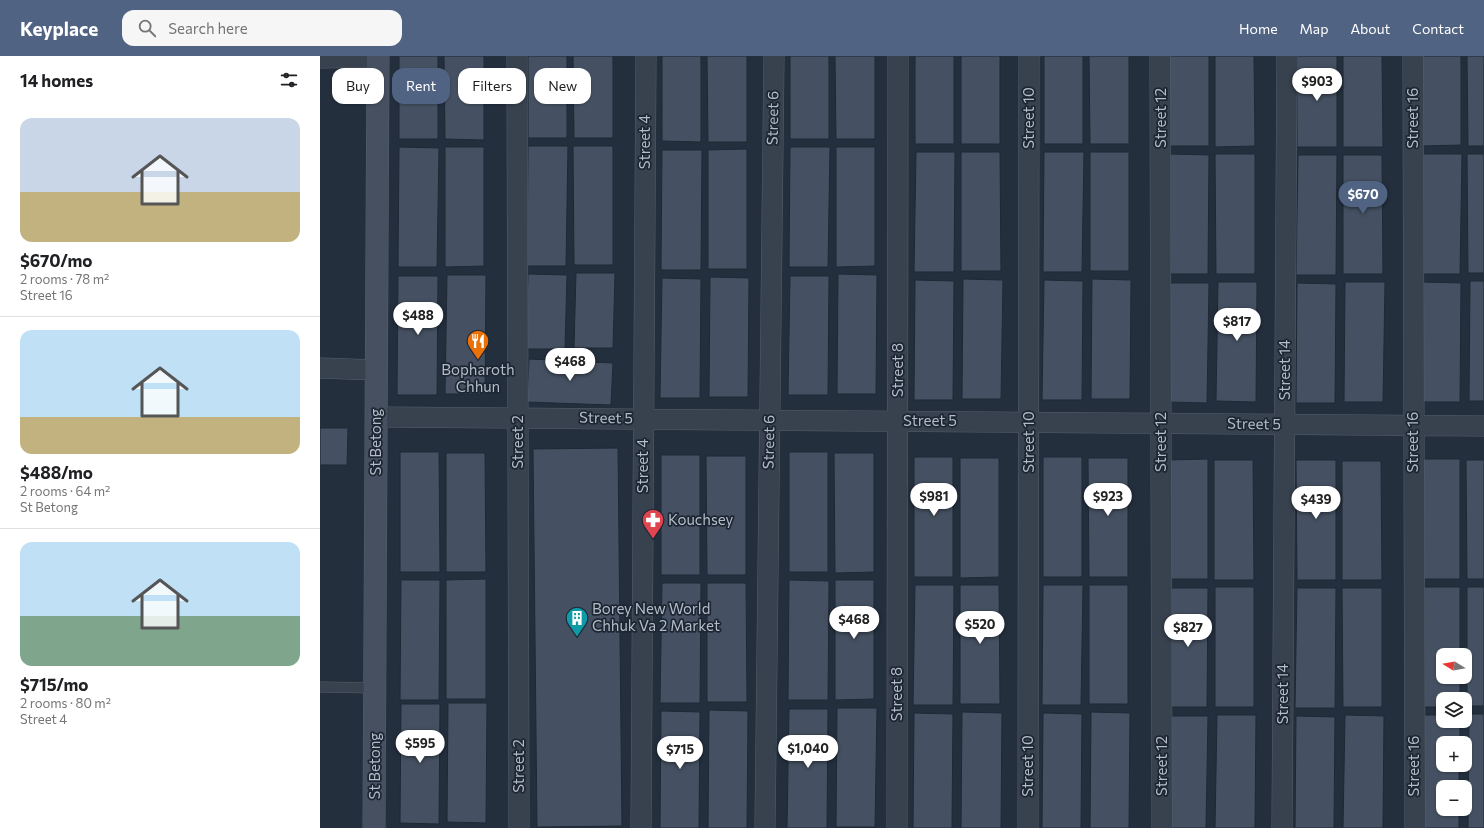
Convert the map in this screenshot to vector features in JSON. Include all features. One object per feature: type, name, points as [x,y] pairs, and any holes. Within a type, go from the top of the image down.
[{"type":"street","name":"Street 2","points":[[517,56],[519,828]]},
{"type":"street","name":"Street 4","points":[[641,828],[646,56]]},
{"type":"street","name":"Street 6","points":[[765,828],[774,56]]},
{"type":"street","name":"Street 8","points":[[897,828],[898,56]]},
{"type":"street","name":"Street 10","points":[[1028,828],[1029,56]]},
{"type":"street","name":"Street 12","points":[[1160,56],[1162,828]]},
{"type":"street","name":"Street 14","points":[[1282,828],[1287,56]]},
{"type":"street","name":"Street 16","points":[[1414,56],[1414,828]]},
{"type":"street","points":[[320,58],[378,57]]},
{"type":"street","name":"St Betong","points":[[374,828],[378,57]]},
{"type":"street","points":[[320,368],[376,370]]},
{"type":"street","name":"Street 5","points":[[376,417],[1484,426]]},
{"type":"lane","points":[[320,687],[375,688]]},
{"type":"building","points":[[399,56],[438,56],[438,68],[399,68]]},
{"type":"building","points":[[444,56],[484,56],[484,68],[458,68],[458,104],[484,104],[484,140],[445,139],[445,104],[450,104],[450,68],[444,68]]},
{"type":"building","points":[[528,56],[567,56],[567,68],[534,68],[534,104],[567,104],[567,138],[528,138]]},
{"type":"building","points":[[573,56],[613,56],[613,138],[574,138],[574,104],[591,104],[591,68],[573,68]]},
{"type":"building","points":[[662,56],[701,56],[701,142],[662,141]]},
{"type":"building","points":[[707,56],[747,56],[747,142],[708,142]]},
{"type":"building","points":[[790,56],[829,56],[829,139],[790,139]]},
{"type":"building","points":[[835,56],[875,56],[875,139],[836,139]]},
{"type":"building","points":[[915,56],[954,56],[954,144],[915,144]]},
{"type":"building","points":[[961,56],[1000,56],[1000,144],[961,144]]},
{"type":"building","points":[[1044,56],[1083,56],[1083,144],[1044,144]]},
{"type":"building","points":[[1089,56],[1129,56],[1129,144],[1090,144]]},
{"type":"building","points":[[1169,56],[1209,56],[1209,146],[1170,146]]},
{"type":"building","points":[[1215,56],[1254,56],[1255,146],[1215,147]]},
{"type":"building","points":[[1297,56],[1337,56],[1337,147],[1297,147]]},
{"type":"building","points":[[1343,56],[1382,56],[1383,147],[1343,147]]},
{"type":"building","points":[[1421,56],[1461,56],[1461,145],[1422,146]]},
{"type":"building","points":[[1467,56],[1484,56],[1484,146],[1468,146]]},
{"type":"building","points":[[399,104],[438,104],[438,139],[399,139]]},
{"type":"building","points":[[528,146],[568,146],[566,266],[527,266]]},
{"type":"building","points":[[573,146],[613,146],[613,265],[574,265]]},
{"type":"building","points":[[399,147],[439,148],[437,267],[398,267]]},
{"type":"building","points":[[445,147],[484,147],[484,266],[445,267]]},
{"type":"building","points":[[790,147],[830,147],[828,267],[789,267]]},
{"type":"building","points":[[836,147],[875,147],[875,266],[836,267]]},
{"type":"building","points":[[747,149],[747,269],[708,269],[708,150]]},
{"type":"building","points":[[662,150],[702,150],[701,270],[661,270]]},
{"type":"building","points":[[916,152],[955,152],[954,272],[914,272]]},
{"type":"building","points":[[961,152],[1000,152],[1001,271],[961,271]]},
{"type":"building","points":[[1044,152],[1084,152],[1082,272],[1043,272]]},
{"type":"building","points":[[1090,152],[1129,152],[1129,271],[1090,271]]},
{"type":"building","points":[[1170,154],[1209,155],[1208,274],[1169,274]]},
{"type":"building","points":[[1215,154],[1255,154],[1255,274],[1216,274]]},
{"type":"building","points":[[1422,154],[1462,154],[1460,274],[1421,274]]},
{"type":"building","points":[[1467,154],[1484,154],[1484,273],[1468,273]]},
{"type":"building","points":[[1298,155],[1337,155],[1336,275],[1296,275]]},
{"type":"building","points":[[1343,155],[1382,155],[1383,274],[1343,274]]},
{"type":"building","points":[[576,273],[615,273],[613,348],[574,348]]},
{"type":"building","points":[[528,274],[567,275],[565,349],[526,349]]},
{"type":"building","points":[[838,274],[877,275],[876,394],[837,394]]},
{"type":"building","points":[[447,275],[486,275],[485,394],[445,394]]},
{"type":"building","points":[[398,276],[438,276],[437,395],[397,395]]},
{"type":"building","points":[[790,276],[829,276],[828,395],[788,395]]},
{"type":"building","points":[[710,277],[749,278],[748,397],[709,397]]},
{"type":"building","points":[[662,278],[701,279],[700,398],[660,398]]},
{"type":"building","points":[[963,279],[1003,280],[1001,399],[962,399]]},
{"type":"building","points":[[1092,279],[1131,280],[1130,399],[1091,399]]},
{"type":"building","points":[[915,280],[954,281],[953,400],[914,400]]},
{"type":"building","points":[[1044,280],[1083,281],[1082,400],[1042,400]]},
{"type":"building","points":[[1470,281],[1484,281],[1484,401],[1469,401]]},
{"type":"building","points":[[1218,282],[1257,282],[1256,402],[1216,401]]},
{"type":"building","points":[[1345,282],[1385,282],[1383,402],[1344,402]]},
{"type":"building","points":[[1422,282],[1461,283],[1460,402],[1420,402]]},
{"type":"building","points":[[1169,283],[1209,283],[1207,403],[1168,402]]},
{"type":"building","points":[[1297,283],[1336,284],[1335,403],[1296,403]]},
{"type":"building","points":[[529,359],[613,363],[611,405],[527,402]]},
{"type":"building","points":[[320,428],[348,428],[347,465],[320,465]]},
{"type":"building","name":"Borey New World Chhuk Va 2 Market","points":[[618,448],[622,826],[537,827],[533,449]]},
{"type":"building","points":[[400,452],[439,452],[440,572],[400,572]]},
{"type":"building","points":[[789,452],[828,452],[828,572],[789,572]]},
{"type":"building","points":[[446,453],[485,453],[486,572],[446,572]]},
{"type":"building","points":[[834,453],[874,453],[874,572],[835,573]]},
{"type":"building","points":[[661,455],[700,455],[700,575],[661,575]]},
{"type":"building","points":[[706,456],[746,456],[746,575],[707,575]]},
{"type":"building","points":[[914,457],[953,457],[953,577],[914,577]]},
{"type":"building","points":[[1043,457],[1082,457],[1082,577],[1043,577]]},
{"type":"building","points":[[960,458],[999,458],[999,577],[960,578]]},
{"type":"building","points":[[1088,458],[1128,458],[1128,577],[1089,577]]},
{"type":"building","points":[[1208,459],[1208,579],[1168,579],[1168,460]]},
{"type":"building","points":[[1421,459],[1460,459],[1460,579],[1421,579]]},
{"type":"building","points":[[1214,460],[1253,460],[1254,580],[1214,580]]},
{"type":"building","points":[[1296,460],[1336,460],[1336,580],[1297,580]]},
{"type":"building","points":[[1466,460],[1484,460],[1484,579],[1467,579]]},
{"type":"building","points":[[1342,461],[1381,461],[1382,580],[1342,580]]},
{"type":"building","points":[[486,579],[486,699],[446,699],[446,580]]},
{"type":"building","points":[[401,580],[440,580],[439,700],[400,700]]},
{"type":"building","points":[[789,580],[829,581],[828,700],[788,700]]},
{"type":"building","points":[[835,580],[874,580],[874,699],[835,700]]},
{"type":"building","points":[[662,583],[701,583],[700,703],[660,703]]},
{"type":"building","points":[[707,583],[746,583],[747,702],[707,702]]},
{"type":"building","points":[[915,585],[954,585],[953,705],[913,705]]},
{"type":"building","points":[[960,585],[999,585],[1000,704],[960,704]]},
{"type":"building","points":[[1043,585],[1083,585],[1081,705],[1042,705]]},
{"type":"building","points":[[1089,585],[1128,585],[1128,704],[1089,704]]},
{"type":"building","points":[[1215,587],[1254,587],[1254,707],[1215,707]]},
{"type":"building","points":[[1421,587],[1460,587],[1460,648],[1436,648],[1436,684],[1460,684],[1460,692],[1436,692],[1436,707],[1420,707]]},
{"type":"building","points":[[1467,587],[1484,587],[1484,706],[1472,706],[1472,692],[1467,692],[1467,684],[1472,684],[1472,648],[1467,648]]},
{"type":"building","points":[[1169,588],[1208,588],[1207,707],[1168,707]]},
{"type":"building","points":[[1297,588],[1336,588],[1335,708],[1295,708]]},
{"type":"building","points":[[1342,588],[1382,588],[1382,707],[1343,707]]},
{"type":"building","points":[[448,703],[487,703],[486,823],[447,822]]},
{"type":"building","points":[[401,704],[440,704],[439,824],[400,823]]},
{"type":"building","points":[[837,708],[877,708],[875,827],[836,827]]},
{"type":"building","points":[[789,709],[828,709],[827,828],[787,828]]},
{"type":"building","points":[[709,710],[748,711],[747,828],[708,828]]},
{"type":"building","points":[[661,711],[700,712],[699,828],[660,828]]},
{"type":"building","points":[[962,712],[1002,713],[1001,828],[961,828]]},
{"type":"building","points":[[1091,712],[1130,713],[1129,828],[1090,828]]},
{"type":"building","points":[[914,713],[953,714],[952,828],[913,828]]},
{"type":"building","points":[[1043,713],[1082,714],[1081,828],[1042,828]]},
{"type":"building","points":[[1472,714],[1484,714],[1484,828],[1468,828],[1468,816],[1472,816],[1472,780],[1468,780],[1468,772],[1472,772],[1472,736],[1469,736],[1469,728],[1472,728]]},
{"type":"building","points":[[1217,715],[1256,715],[1255,828],[1215,828]]},
{"type":"building","points":[[1345,715],[1384,716],[1383,828],[1343,828]]},
{"type":"building","points":[[1421,715],[1436,715],[1436,728],[1460,728],[1460,736],[1436,736],[1436,772],[1459,772],[1459,780],[1436,780],[1436,816],[1459,816],[1459,828],[1419,828]]},
{"type":"building","points":[[1168,716],[1208,716],[1206,828],[1167,828]]},
{"type":"building","points":[[1296,716],[1335,717],[1334,828],[1295,828]]},
{"type":"place","name":"Bopharoth Chhun","points":[[478,360]]},
{"type":"place","name":"Kouchsey","points":[[653,540]]},
{"type":"place","name":"Borey New World Chhuk Va 2 Market","points":[[577,638]]}]
